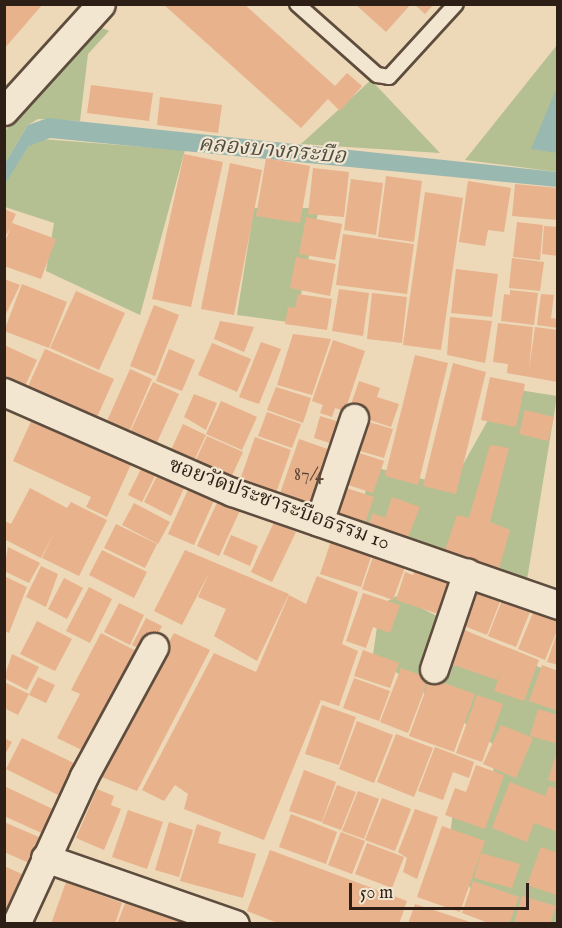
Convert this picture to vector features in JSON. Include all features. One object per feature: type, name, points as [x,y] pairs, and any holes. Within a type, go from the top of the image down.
[{"type":"street","points":[[4,111],[101,4]]},
{"type":"street","name":"ซอยวัดประชาระบือธรรม 10","points":[[4,392],[232,492],[558,605]]},
{"type":"street","points":[[319,522],[354,418]]},
{"type":"street","points":[[434,669],[467,572]]},
{"type":"street","points":[[16,924],[84,776],[154,647]]},
{"type":"street","points":[[45,858],[235,924]]},
{"type":"lane","points":[[297,4],[377,75],[389,77],[456,4]]},
{"type":"green space","points":[[96,25],[109,31],[88,54],[80,121],[38,119],[28,125],[5,163],[5,131]]},
{"type":"green space","points":[[557,45],[557,172],[465,160]]},
{"type":"green space","points":[[371,80],[440,153],[301,144]]},
{"type":"green space","points":[[41,139],[185,150],[140,315],[46,271],[54,223],[5,207],[4,184],[29,146]]},
{"type":"green space","points":[[254,208],[319,208],[295,323],[237,315]]},
{"type":"green space","points":[[506,388],[557,396],[526,586],[354,529],[373,467],[451,486]]},
{"type":"green space","points":[[397,596],[557,676],[557,923],[499,923],[482,919],[450,836],[453,811],[493,784],[494,745],[373,655],[380,605]]},
{"type":"water","points":[[557,87],[557,153],[531,149]]},
{"type":"water","name":"คลองบางกระบือ","points":[[48,118],[557,172],[557,187],[50,138],[29,146],[5,184],[5,163],[28,125]]},
{"type":"building","points":[[4,4],[43,4],[4,49]]},
{"type":"building","points":[[163,4],[244,4],[335,86],[347,73],[362,86],[340,111],[328,99],[301,128]]},
{"type":"building","points":[[355,4],[411,4],[386,32]]},
{"type":"building","points":[[414,4],[434,4],[425,14]]},
{"type":"building","points":[[91,85],[153,93],[149,121],[87,113]]},
{"type":"building","points":[[160,97],[222,105],[218,133],[157,125]]},
{"type":"building","points":[[184,154],[223,162],[191,307],[152,299]]},
{"type":"building","points":[[266,158],[310,166],[300,223],[256,216]]},
{"type":"building","points":[[230,163],[262,170],[234,315],[201,309]]},
{"type":"building","points":[[313,168],[349,172],[344,217],[308,214]]},
{"type":"building","points":[[386,176],[422,181],[414,242],[378,237]]},
{"type":"building","points":[[351,179],[383,183],[376,235],[344,230]]},
{"type":"building","points":[[468,181],[511,188],[504,232],[488,230],[485,246],[459,242]]},
{"type":"building","points":[[515,184],[558,188],[558,220],[512,216]]},
{"type":"building","points":[[425,192],[463,198],[441,350],[403,345]]},
{"type":"building","points":[[4,209],[16,214],[12,223],[56,239],[41,279],[4,266],[4,244],[11,227],[4,239]]},
{"type":"building","points":[[306,217],[342,224],[335,260],[299,254]]},
{"type":"building","points":[[517,222],[543,225],[540,260],[513,257]]},
{"type":"building","points":[[544,226],[558,227],[558,256],[542,254]]},
{"type":"building","points":[[343,234],[414,244],[407,294],[336,285]]},
{"type":"building","points":[[296,257],[336,264],[330,296],[290,288]]},
{"type":"building","points":[[512,258],[544,262],[540,291],[509,288]]},
{"type":"building","points":[[456,269],[498,274],[492,317],[451,313]]},
{"type":"building","points":[[4,279],[20,285],[4,318]]},
{"type":"building","points":[[22,284],[67,302],[49,348],[4,331]]},
{"type":"building","points":[[339,289],[369,293],[363,336],[332,331]]},
{"type":"building","points":[[510,290],[538,293],[534,325],[501,321],[504,294],[510,295]]},
{"type":"building","points":[[76,291],[125,313],[99,370],[50,348]]},
{"type":"building","points":[[372,293],[407,297],[402,343],[367,339]]},
{"type":"building","points":[[298,294],[332,299],[327,330],[285,324],[288,307],[295,308]]},
{"type":"building","points":[[541,294],[554,295],[551,318],[558,319],[558,328],[537,325]]},
{"type":"building","points":[[154,305],[179,315],[155,376],[130,366]]},
{"type":"building","points":[[450,317],[492,321],[485,363],[447,355]]},
{"type":"building","points":[[220,321],[254,327],[244,352],[214,339]]},
{"type":"building","points":[[498,323],[533,327],[529,370],[535,327],[558,330],[558,382],[507,373],[508,364],[493,362]]},
{"type":"building","points":[[293,334],[331,339],[312,395],[277,385]]},
{"type":"building","points":[[333,340],[365,351],[345,411],[335,408],[332,417],[320,413],[323,405],[312,401]]},
{"type":"building","points":[[261,342],[281,349],[259,404],[239,397]]},
{"type":"building","points":[[212,343],[251,359],[237,392],[198,375]]},
{"type":"building","points":[[4,345],[37,360],[21,395],[4,387]]},
{"type":"building","points":[[45,349],[114,379],[93,426],[24,395]]},
{"type":"building","points":[[169,349],[195,360],[182,391],[156,381]]},
{"type":"building","points":[[415,355],[448,363],[418,485],[385,476]]},
{"type":"building","points":[[453,363],[486,372],[456,494],[423,486]]},
{"type":"building","points":[[130,369],[152,379],[130,430],[107,421]]},
{"type":"building","points":[[490,377],[525,384],[516,427],[481,420]]},
{"type":"building","points":[[359,381],[380,388],[377,397],[399,404],[391,427],[348,413]]},
{"type":"building","points":[[153,382],[179,394],[153,451],[127,439]]},
{"type":"building","points":[[276,387],[311,398],[303,423],[267,410]]},
{"type":"building","points":[[194,394],[217,403],[206,430],[184,417]]},
{"type":"building","points":[[221,401],[257,417],[242,450],[206,434]]},
{"type":"building","points":[[525,410],[554,417],[548,441],[519,434]]},
{"type":"building","points":[[267,412],[301,424],[292,448],[258,436]]},
{"type":"building","points":[[34,415],[133,460],[107,517],[86,507],[91,497],[13,461]]},
{"type":"building","points":[[320,416],[346,424],[339,446],[314,438]]},
{"type":"building","points":[[362,420],[393,429],[384,458],[353,449]]},
{"type":"building","points":[[183,424],[206,435],[191,467],[168,456]]},
{"type":"building","points":[[207,436],[243,452],[229,482],[193,466]]},
{"type":"building","points":[[255,437],[291,450],[275,496],[239,483]]},
{"type":"building","points":[[299,439],[339,453],[318,513],[278,499]]},
{"type":"building","points":[[490,445],[509,448],[490,522],[510,530],[497,576],[443,556],[457,515],[469,518]]},
{"type":"building","points":[[350,450],[384,461],[373,493],[339,482]]},
{"type":"building","points":[[143,465],[157,472],[142,502],[128,495]]},
{"type":"building","points":[[159,472],[185,486],[171,516],[144,502]]},
{"type":"building","points":[[191,483],[217,494],[194,545],[168,534]]},
{"type":"building","points":[[343,487],[374,497],[363,529],[332,519]]},
{"type":"building","points":[[30,488],[67,508],[71,502],[107,520],[79,576],[42,558],[55,531],[41,558],[4,539],[4,521],[11,524]]},
{"type":"building","points":[[221,494],[243,504],[219,556],[197,546]]},
{"type":"building","points":[[392,497],[420,507],[406,542],[367,528],[373,513],[385,518]]},
{"type":"building","points":[[134,503],[170,522],[158,544],[122,525]]},
{"type":"building","points":[[274,522],[296,532],[272,582],[251,572]]},
{"type":"building","points":[[116,524],[157,544],[145,568],[104,548]]},
{"type":"building","points":[[231,535],[258,546],[250,566],[223,554]]},
{"type":"building","points":[[332,538],[373,551],[361,587],[320,574]]},
{"type":"building","points":[[8,547],[40,563],[29,583],[4,571]]},
{"type":"building","points":[[376,548],[408,559],[393,600],[362,589]]},
{"type":"building","points":[[102,550],[147,572],[134,598],[89,575]]},
{"type":"building","points":[[185,550],[289,594],[257,661],[214,636],[226,609],[198,597],[210,571],[182,625],[154,611]]},
{"type":"building","points":[[417,564],[462,578],[444,616],[396,600],[405,572],[413,575]]},
{"type":"building","points":[[41,566],[58,574],[46,607],[26,597]]},
{"type":"building","points":[[4,576],[27,587],[9,633],[4,631]]},
{"type":"building","points":[[317,576],[358,592],[342,644],[358,651],[339,706],[321,700],[264,840],[184,809],[188,794],[175,785],[164,801],[142,790],[214,653],[256,672],[289,595],[306,604]]},
{"type":"building","points":[[64,578],[83,588],[67,619],[48,609]]},
{"type":"building","points":[[470,581],[503,594],[487,635],[454,622]]},
{"type":"building","points":[[89,587],[112,599],[90,643],[66,631]]},
{"type":"building","points":[[363,593],[400,605],[390,633],[373,627],[366,648],[346,641]]},
{"type":"building","points":[[505,593],[533,604],[516,647],[488,636]]},
{"type":"building","points":[[119,603],[144,615],[130,645],[104,632]]},
{"type":"building","points":[[535,608],[558,617],[558,628],[545,660],[518,649]]},
{"type":"building","points":[[146,618],[162,626],[148,653],[132,645]]},
{"type":"building","points":[[37,621],[72,639],[55,671],[20,654]]},
{"type":"building","points":[[454,626],[539,660],[524,701],[494,691],[504,662],[497,680],[442,661]]},
{"type":"building","points":[[101,633],[146,656],[94,756],[57,738],[80,694],[71,690]]},
{"type":"building","points":[[174,633],[210,650],[137,791],[94,774]]},
{"type":"building","points":[[558,633],[558,665],[547,662]]},
{"type":"building","points":[[363,650],[399,663],[390,688],[354,676]]},
{"type":"building","points":[[12,654],[39,667],[27,690],[4,678]]},
{"type":"building","points":[[542,665],[558,671],[558,711],[529,701]]},
{"type":"building","points":[[401,668],[429,678],[408,733],[380,722]]},
{"type":"building","points":[[38,677],[55,685],[46,703],[29,695]]},
{"type":"building","points":[[354,678],[390,691],[379,721],[343,708]]},
{"type":"building","points":[[430,678],[475,694],[454,752],[409,736]]},
{"type":"building","points":[[4,682],[29,694],[18,715],[4,708]]},
{"type":"building","points":[[477,695],[503,704],[482,762],[456,753]]},
{"type":"building","points":[[322,705],[356,717],[339,765],[305,754]]},
{"type":"building","points":[[538,709],[558,715],[555,743],[530,736]]},
{"type":"building","points":[[357,721],[393,735],[374,783],[339,769]]},
{"type":"building","points":[[501,725],[533,738],[516,778],[483,764]]},
{"type":"building","points":[[396,734],[433,748],[414,797],[377,782]]},
{"type":"building","points":[[4,738],[12,742],[4,756]]},
{"type":"building","points":[[22,738],[80,766],[64,798],[6,769]]},
{"type":"building","points":[[435,747],[474,762],[469,778],[453,772],[443,800],[418,791]]},
{"type":"building","points":[[558,751],[558,782],[548,780]]},
{"type":"building","points":[[476,765],[504,775],[485,829],[445,815],[455,788],[466,792]]},
{"type":"building","points":[[304,770],[336,782],[322,822],[289,811]]},
{"type":"building","points":[[510,782],[545,796],[549,786],[558,789],[558,832],[534,823],[527,842],[492,828]]},
{"type":"building","points":[[337,785],[356,792],[341,830],[322,823]]},
{"type":"building","points":[[4,786],[57,811],[46,835],[4,816]]},
{"type":"building","points":[[97,789],[114,796],[111,805],[121,809],[104,850],[76,838]]},
{"type":"building","points":[[358,791],[379,799],[364,839],[342,831]]},
{"type":"building","points":[[382,798],[411,809],[395,851],[365,840]]},
{"type":"building","points":[[415,809],[438,817],[417,879],[403,872],[407,858],[398,852]]},
{"type":"building","points":[[128,810],[163,822],[147,869],[112,857]]},
{"type":"building","points":[[291,814],[337,832],[326,864],[279,847]]},
{"type":"building","points":[[4,822],[41,838],[29,863],[4,852]]},
{"type":"building","points":[[169,822],[193,830],[179,877],[155,870]]},
{"type":"building","points":[[197,824],[221,832],[218,843],[256,854],[243,898],[180,881]]},
{"type":"building","points":[[442,826],[485,841],[460,912],[417,897]]},
{"type":"building","points":[[341,832],[365,841],[352,874],[328,865]]},
{"type":"building","points":[[367,843],[404,857],[392,888],[355,874]]},
{"type":"building","points":[[541,847],[558,853],[556,895],[527,885]]},
{"type":"building","points":[[270,850],[407,901],[399,924],[280,924],[247,911]]},
{"type":"building","points":[[481,853],[520,864],[512,888],[474,878]]},
{"type":"building","points":[[4,866],[24,875],[4,918]]},
{"type":"building","points":[[473,881],[519,897],[509,924],[491,924],[462,913]]},
{"type":"building","points":[[66,882],[122,903],[115,924],[51,924]]},
{"type":"building","points":[[522,896],[556,906],[550,924],[514,924]]},
{"type":"building","points":[[126,901],[185,923],[185,924],[117,924]]},
{"type":"building","points":[[415,904],[473,923],[473,924],[408,924]]}]
